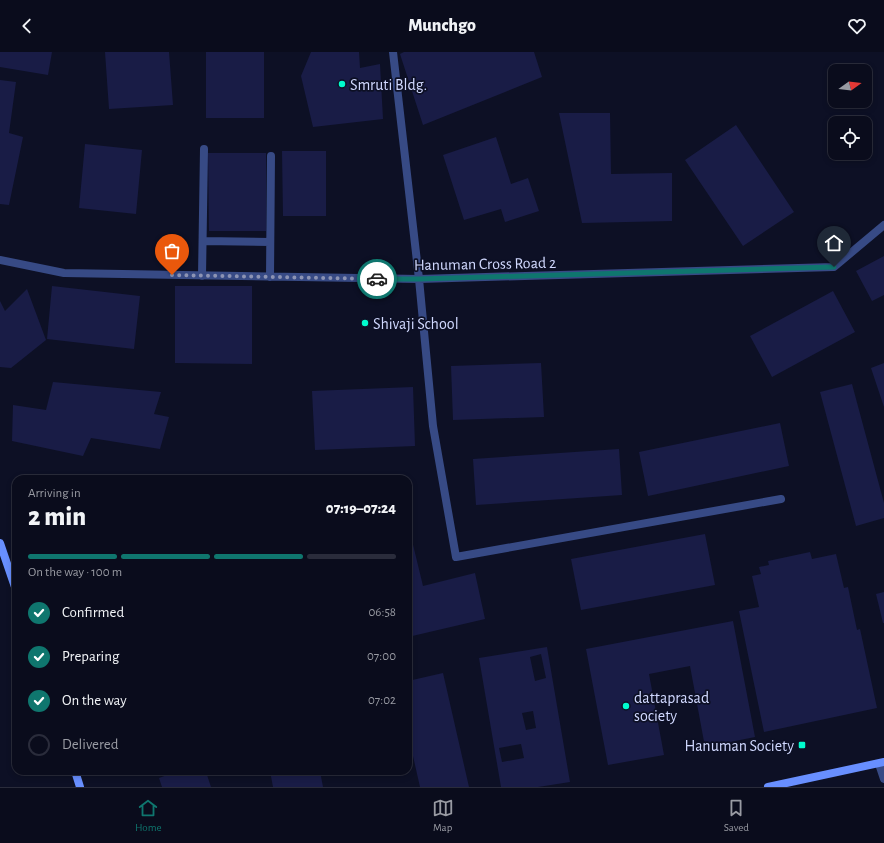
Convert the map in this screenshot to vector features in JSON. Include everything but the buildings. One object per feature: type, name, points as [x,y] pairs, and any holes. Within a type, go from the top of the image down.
[{"type":"street","points":[[393,52],[419,279],[433,426],[456,557],[781,499]]},
{"type":"street","points":[[202,276],[204,148]]},
{"type":"street","points":[[270,277],[271,156]]},
{"type":"street","name":"Hanuman Cross Road 2","points":[[0,260],[64,274],[419,279],[834,267],[884,225]]},
{"type":"street","points":[[203,242],[270,242]]},
{"type":"street","points":[[0,542],[12,578]]},
{"type":"street","points":[[768,787],[881,763],[884,778]]},
{"type":"street","points":[[76,775],[80,787]]},
{"type":"way so far","points":[[172,275],[377,279]]},
{"type":"place","name":"Smruti Bldg.","points":[[342,84]]},
{"type":"place","name":"Shivaji School","points":[[365,323]]},
{"type":"place","name":"dattaprasad society","points":[[626,706]]},
{"type":"place","name":"Hanuman Society","points":[[802,745]]},
{"type":"route","points":[[377,279],[834,267]]}]
